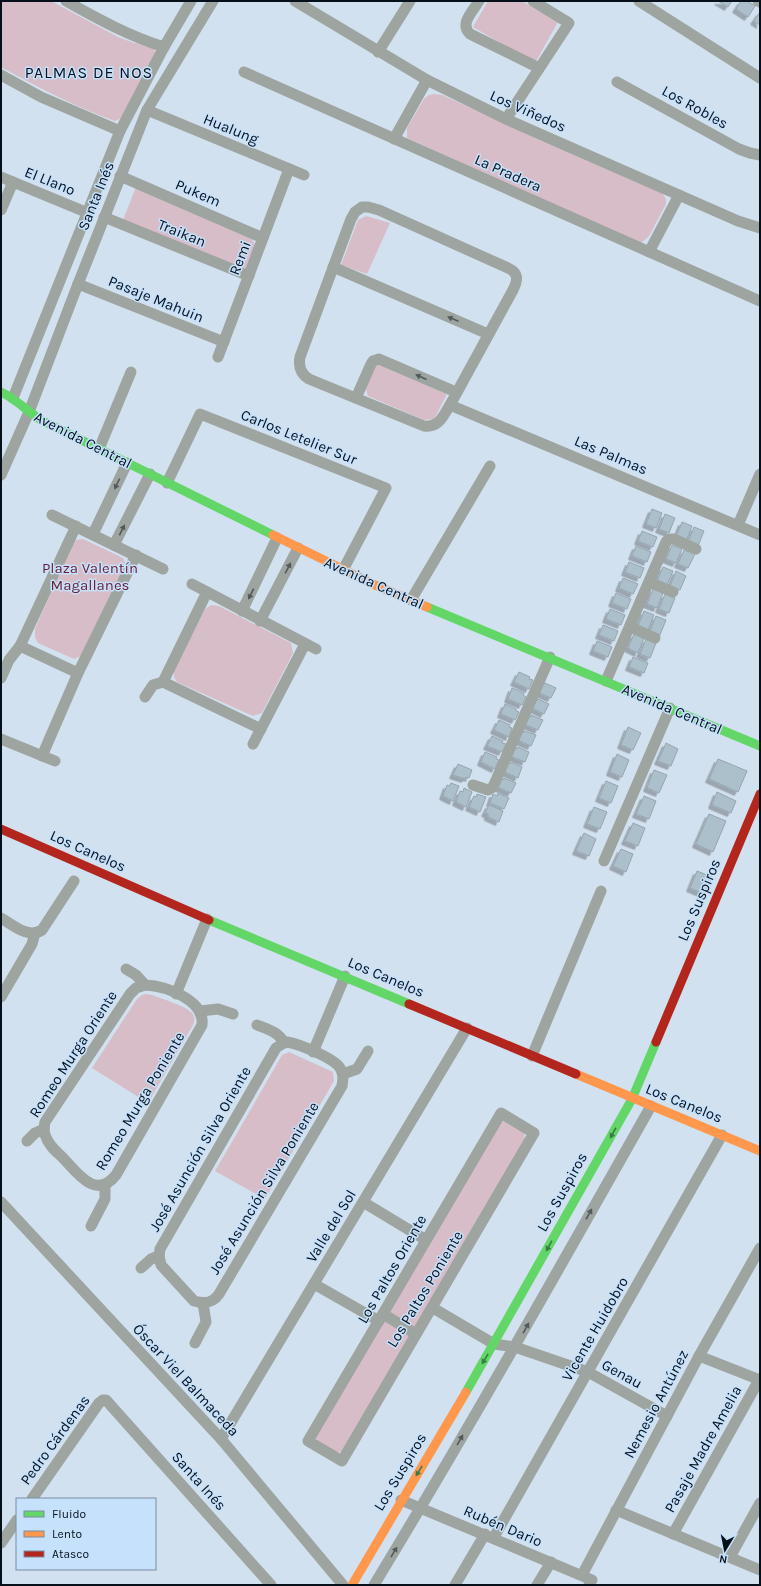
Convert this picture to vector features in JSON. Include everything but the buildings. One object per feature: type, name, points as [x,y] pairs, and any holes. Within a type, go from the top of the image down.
[{"type":"street","points":[[66,1],[118,30],[141,40],[164,47]]},
{"type":"street","name":"Santa Inés","points":[[13,398],[120,131],[164,47],[191,1]]},
{"type":"street","name":"Santa Inés","points":[[1,475],[29,412],[147,110],[213,1]]},
{"type":"street","name":"Los Viñedos","points":[[294,1],[427,80],[506,119],[738,221],[760,228]]},
{"type":"street","points":[[378,52],[410,1]]},
{"type":"street","points":[[479,1],[466,20],[466,30],[470,34],[539,68]]},
{"type":"street","points":[[506,119],[569,23],[533,1]]},
{"type":"street","points":[[639,1],[760,78]]},
{"type":"street","name":"La Pradera","points":[[244,72],[760,301]]},
{"type":"street","points":[[1,75],[41,97],[120,131]]},
{"type":"street","points":[[394,139],[427,80]]},
{"type":"street","name":"Los Robles","points":[[617,82],[739,149],[760,155]]},
{"type":"street","name":"Hualung","points":[[147,110],[304,175]]},
{"type":"street","name":"Remi","points":[[218,358],[289,169]]},
{"type":"street","name":"Pukem","points":[[120,176],[263,238]]},
{"type":"street","name":"El Llano","points":[[1,177],[88,212]]},
{"type":"street","points":[[1,210],[13,182]]},
{"type":"street","points":[[649,252],[679,195]]},
{"type":"street","points":[[365,207],[379,210],[514,271],[517,276],[517,282],[488,334],[450,405],[439,422],[428,427],[310,379],[303,374],[299,367],[300,358],[351,219],[355,212],[365,207]]},
{"type":"street","name":"Traikan","points":[[104,217],[249,276]]},
{"type":"street","points":[[333,267],[488,334]]},
{"type":"street","name":"Pasaje Mahuin","points":[[78,284],[224,342]]},
{"type":"street","points":[[356,398],[371,364],[373,361],[379,359],[456,392]]},
{"type":"street","points":[[99,449],[131,372]]},
{"type":"street","name":"Avenida Central","points":[[1,392],[13,398],[41,420],[343,570],[760,746]]},
{"type":"street","name":"Las Palmas","points":[[450,405],[760,534]]},
{"type":"street","name":"Carlos Letelier Sur","points":[[167,483],[200,414],[386,488],[343,570]]},
{"type":"street","points":[[93,534],[127,463]]},
{"type":"street","points":[[412,600],[490,466]]},
{"type":"street","points":[[114,545],[150,474]]},
{"type":"street","points":[[738,525],[760,474]]},
{"type":"street","points":[[52,515],[163,569]]},
{"type":"street","points":[[1,678],[9,660],[20,646],[76,526]]},
{"type":"street","points":[[242,611],[277,538]]},
{"type":"street","points":[[606,681],[666,542],[669,539],[674,539],[696,549]]},
{"type":"street","points":[[260,621],[298,548]]},
{"type":"street","points":[[42,756],[78,673],[136,555]]},
{"type":"street","points":[[649,582],[673,592]]},
{"type":"street","points":[[192,584],[316,649]]},
{"type":"street","points":[[145,697],[153,686],[162,682],[207,592]]},
{"type":"street","points":[[630,627],[655,638]]},
{"type":"street","points":[[253,744],[305,644]]},
{"type":"street","points":[[20,646],[78,673]]},
{"type":"street","points":[[473,785],[488,790],[493,787],[550,657]]},
{"type":"street","points":[[162,682],[261,729]]},
{"type":"street","points":[[604,861],[670,708]]},
{"type":"street","points":[[1,738],[55,761]]},
{"type":"street","name":"Los Suspiros","points":[[352,1585],[494,1344],[632,1099],[760,794]]},
{"type":"street","name":"Los Canelos","points":[[1,830],[760,1152]]},
{"type":"street","points":[[1,918],[25,932],[35,933],[42,930],[74,881]]},
{"type":"street","points":[[532,1056],[602,891]]},
{"type":"street","points":[[176,994],[208,919]]},
{"type":"street","points":[[1,997],[32,944],[35,933]]},
{"type":"street","points":[[126,969],[136,975],[145,985],[176,994],[193,1003],[200,1011],[218,1010],[233,1014]]},
{"type":"street","points":[[313,1052],[345,976]]},
{"type":"street","name":"Romeo Murga Oriente","points":[[27,1141],[35,1133],[44,1129],[47,1118],[130,994],[136,988],[145,985]]},
{"type":"street","name":"Romeo Murga Poniente","points":[[91,1226],[105,1198],[105,1184],[116,1175],[200,1032],[203,1022],[200,1011]]},
{"type":"street","points":[[256,1024],[280,1036],[284,1043],[292,1044],[334,1061],[343,1074],[357,1069],[368,1051]]},
{"type":"street","name":"Valle del Sol","points":[[221,1440],[467,1028]]},
{"type":"street","name":"José Asunción Silva Oriente","points":[[141,1268],[149,1261],[159,1256],[161,1245],[276,1048],[284,1043]]},
{"type":"street","name":"José Asunción Silva Poniente","points":[[203,1303],[211,1302],[220,1294],[340,1089],[343,1082],[343,1074]]},
{"type":"street","points":[[374,1585],[515,1347],[650,1106]]},
{"type":"street","name":"Los Paltos Poniente","points":[[342,1461],[416,1334],[433,1308],[534,1133],[501,1113]]},
{"type":"street","name":"Los Paltos Oriente","points":[[342,1461],[308,1441],[501,1113]]},
{"type":"street","points":[[44,1129],[48,1142],[83,1179],[92,1184],[105,1184]]},
{"type":"street","name":"Vicente Huidobro","points":[[455,1585],[490,1536],[588,1372],[722,1135]]},
{"type":"street","name":"Óscar Viel Balmaceda","points":[[1,1202],[221,1440],[344,1585]]},
{"type":"street","points":[[363,1202],[426,1240]]},
{"type":"street","name":"Nemesio Antúnez","points":[[582,1575],[699,1356],[760,1248]]},
{"type":"street","points":[[159,1256],[163,1268],[190,1298],[194,1301],[203,1303],[206,1322],[196,1343]]},
{"type":"street","points":[[314,1284],[416,1334]]},
{"type":"street","points":[[433,1308],[494,1344]]},
{"type":"street","name":"Genau","points":[[494,1344],[515,1347],[588,1372],[667,1416]]},
{"type":"street","points":[[699,1356],[759,1380]]},
{"type":"street","name":"Pasaje Madre Amelia","points":[[673,1534],[759,1380]]},
{"type":"street","name":"Santa Inés","points":[[104,1400],[109,1403],[271,1585]]},
{"type":"street","name":"Pedro Cárdenas","points":[[33,1498],[99,1403],[104,1400]]},
{"type":"street","name":"Rubén Dario","points":[[401,1500],[582,1575],[591,1582]]},
{"type":"street","points":[[730,1557],[760,1503]]},
{"type":"street","points":[[616,1510],[760,1570]]},
{"type":"street","points":[[1,1543],[16,1521]]},
{"type":"street","points":[[537,1585],[551,1562]]},
{"type":"green space","points":[[1,1],[51,1],[118,37],[134,43],[152,46],[156,56],[125,116],[115,121],[57,96],[1,67]]},
{"type":"green space","points":[[488,1],[522,1],[558,22],[535,63],[473,27]]},
{"type":"green space","points":[[429,95],[442,95],[662,193],[666,199],[666,204],[649,236],[640,244],[407,138],[407,128],[424,99]]},
{"type":"green space","points":[[136,187],[252,239],[255,245],[246,269],[241,270],[123,220]]},
{"type":"green space","points":[[366,216],[390,223],[367,274],[341,265],[358,220]]},
{"type":"green space","points":[[377,363],[447,394],[434,419],[424,420],[368,396],[366,389]]},
{"type":"green space","name":"Plaza Valentín Magallanes","points":[[83,539],[123,558],[126,565],[81,656],[74,659],[38,643],[35,637],[35,629],[71,547],[76,540]]},
{"type":"green space","points":[[211,605],[219,606],[291,643],[293,653],[262,713],[253,716],[177,682],[174,677],[174,670],[205,609]]},
{"type":"green space","points":[[146,994],[185,1008],[194,1016],[193,1025],[148,1103],[92,1068],[137,999]]},
{"type":"green space","points":[[289,1052],[333,1072],[334,1081],[265,1199],[215,1171],[282,1055]]},
{"type":"green space","points":[[500,1121],[510,1122],[525,1131],[524,1142],[344,1451],[336,1453],[320,1444],[316,1438]]},
{"type":"traffic: fast","points":[[1,392],[12,398],[41,420],[273,535]]},
{"type":"traffic: fast","points":[[427,607],[760,746]]},
{"type":"traffic: fast","points":[[209,920],[409,1004]]},
{"type":"traffic: fast","points":[[466,1392],[632,1099],[656,1042]]},
{"type":"traffic: slow","points":[[273,535],[375,585],[427,607]]},
{"type":"traffic: slow","points":[[576,1074],[760,1151]]},
{"type":"traffic: slow","points":[[352,1585],[466,1392]]},
{"type":"traffic: jam","points":[[656,1042],[760,794]]},
{"type":"traffic: jam","points":[[1,829],[209,920]]},
{"type":"traffic: jam","points":[[409,1004],[576,1074]]},
{"type":"district","name":"PALMAS DE NOS","points":[[89,72]]}]
